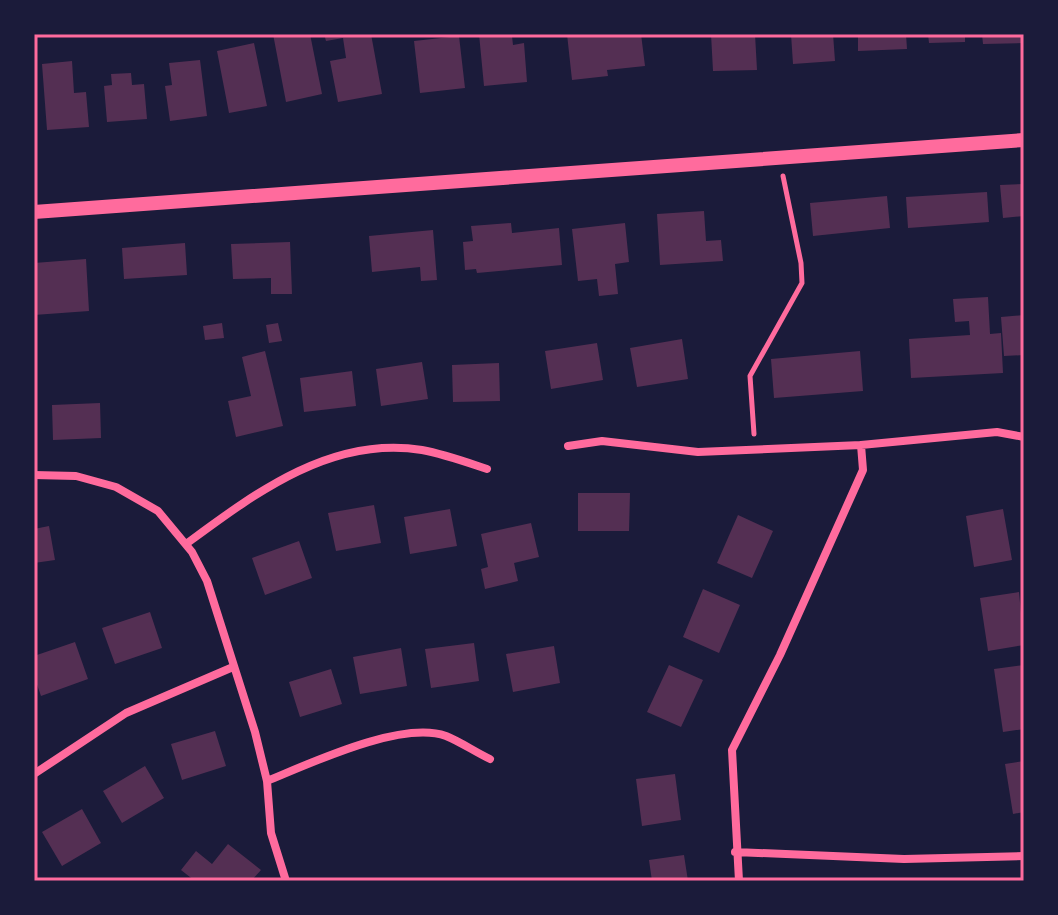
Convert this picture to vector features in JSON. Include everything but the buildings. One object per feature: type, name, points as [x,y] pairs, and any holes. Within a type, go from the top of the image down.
[{"type":"street","points":[[34,212],[1024,140]]},
{"type":"street","points":[[568,446],[602,441],[698,452],[755,451],[997,432],[1024,437]]},
{"type":"street","points":[[739,881],[735,852],[732,750],[780,655],[863,470],[861,445]]},
{"type":"street","points":[[186,544],[245,501],[292,473],[345,455],[378,450],[420,450],[487,469]]},
{"type":"street","points":[[34,475],[76,476],[116,487],[158,511],[186,544],[207,581],[267,781],[271,833],[286,881]]},
{"type":"street","points":[[34,774],[126,713],[233,667]]},
{"type":"street","points":[[267,781],[362,744],[394,737],[443,735],[490,759]]},
{"type":"street","points":[[735,852],[904,859],[1024,856]]},
{"type":"path","points":[[755,451],[750,376],[802,283],[801,263],[779,157]]}]
